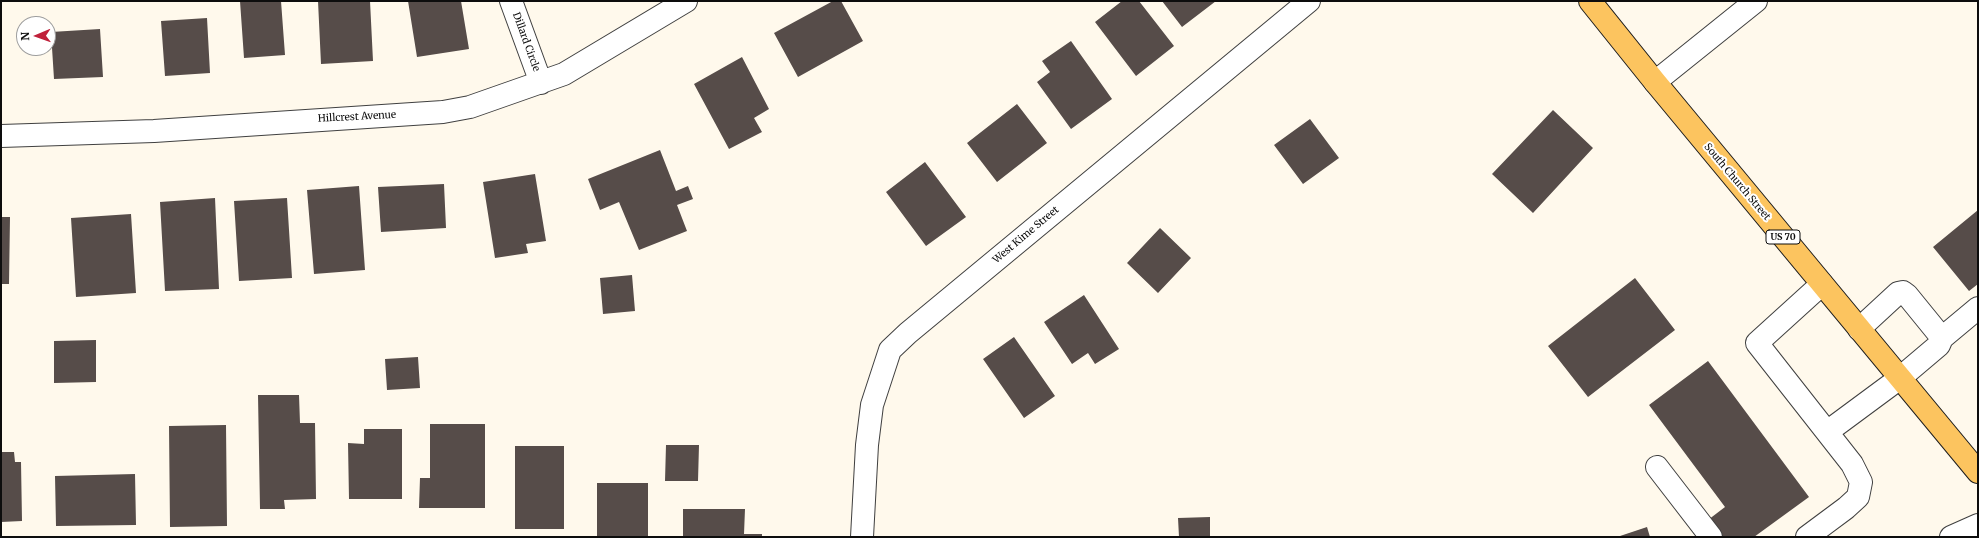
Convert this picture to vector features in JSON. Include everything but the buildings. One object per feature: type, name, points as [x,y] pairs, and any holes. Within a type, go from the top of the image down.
[{"type":"main road","name":"South Church Street","points":[[1590,1],[1655,82],[1978,472]]},
{"type":"street","name":"Dillard Circle","points":[[511,1],[541,83]]},
{"type":"street","name":"Hillcrest Avenue","points":[[1,136],[154,131],[443,112],[470,107],[564,74],[686,1]]},
{"type":"street","name":"West Kime Street","points":[[862,537],[867,445],[872,405],[890,350],[908,333],[1309,1]]},
{"type":"street","points":[[1655,82],[1756,1]]},
{"type":"street","points":[[1807,537],[1846,508],[1858,497],[1861,482],[1852,464],[1757,343],[1822,284]]},
{"type":"street","points":[[1859,329],[1898,293],[1903,292],[1907,294],[1942,338]]},
{"type":"street","points":[[1827,432],[1900,378],[1939,345],[1942,338],[1978,308]]},
{"type":"street","points":[[1657,467],[1711,537]]},
{"type":"street","points":[[1952,537],[1978,525]]}]
